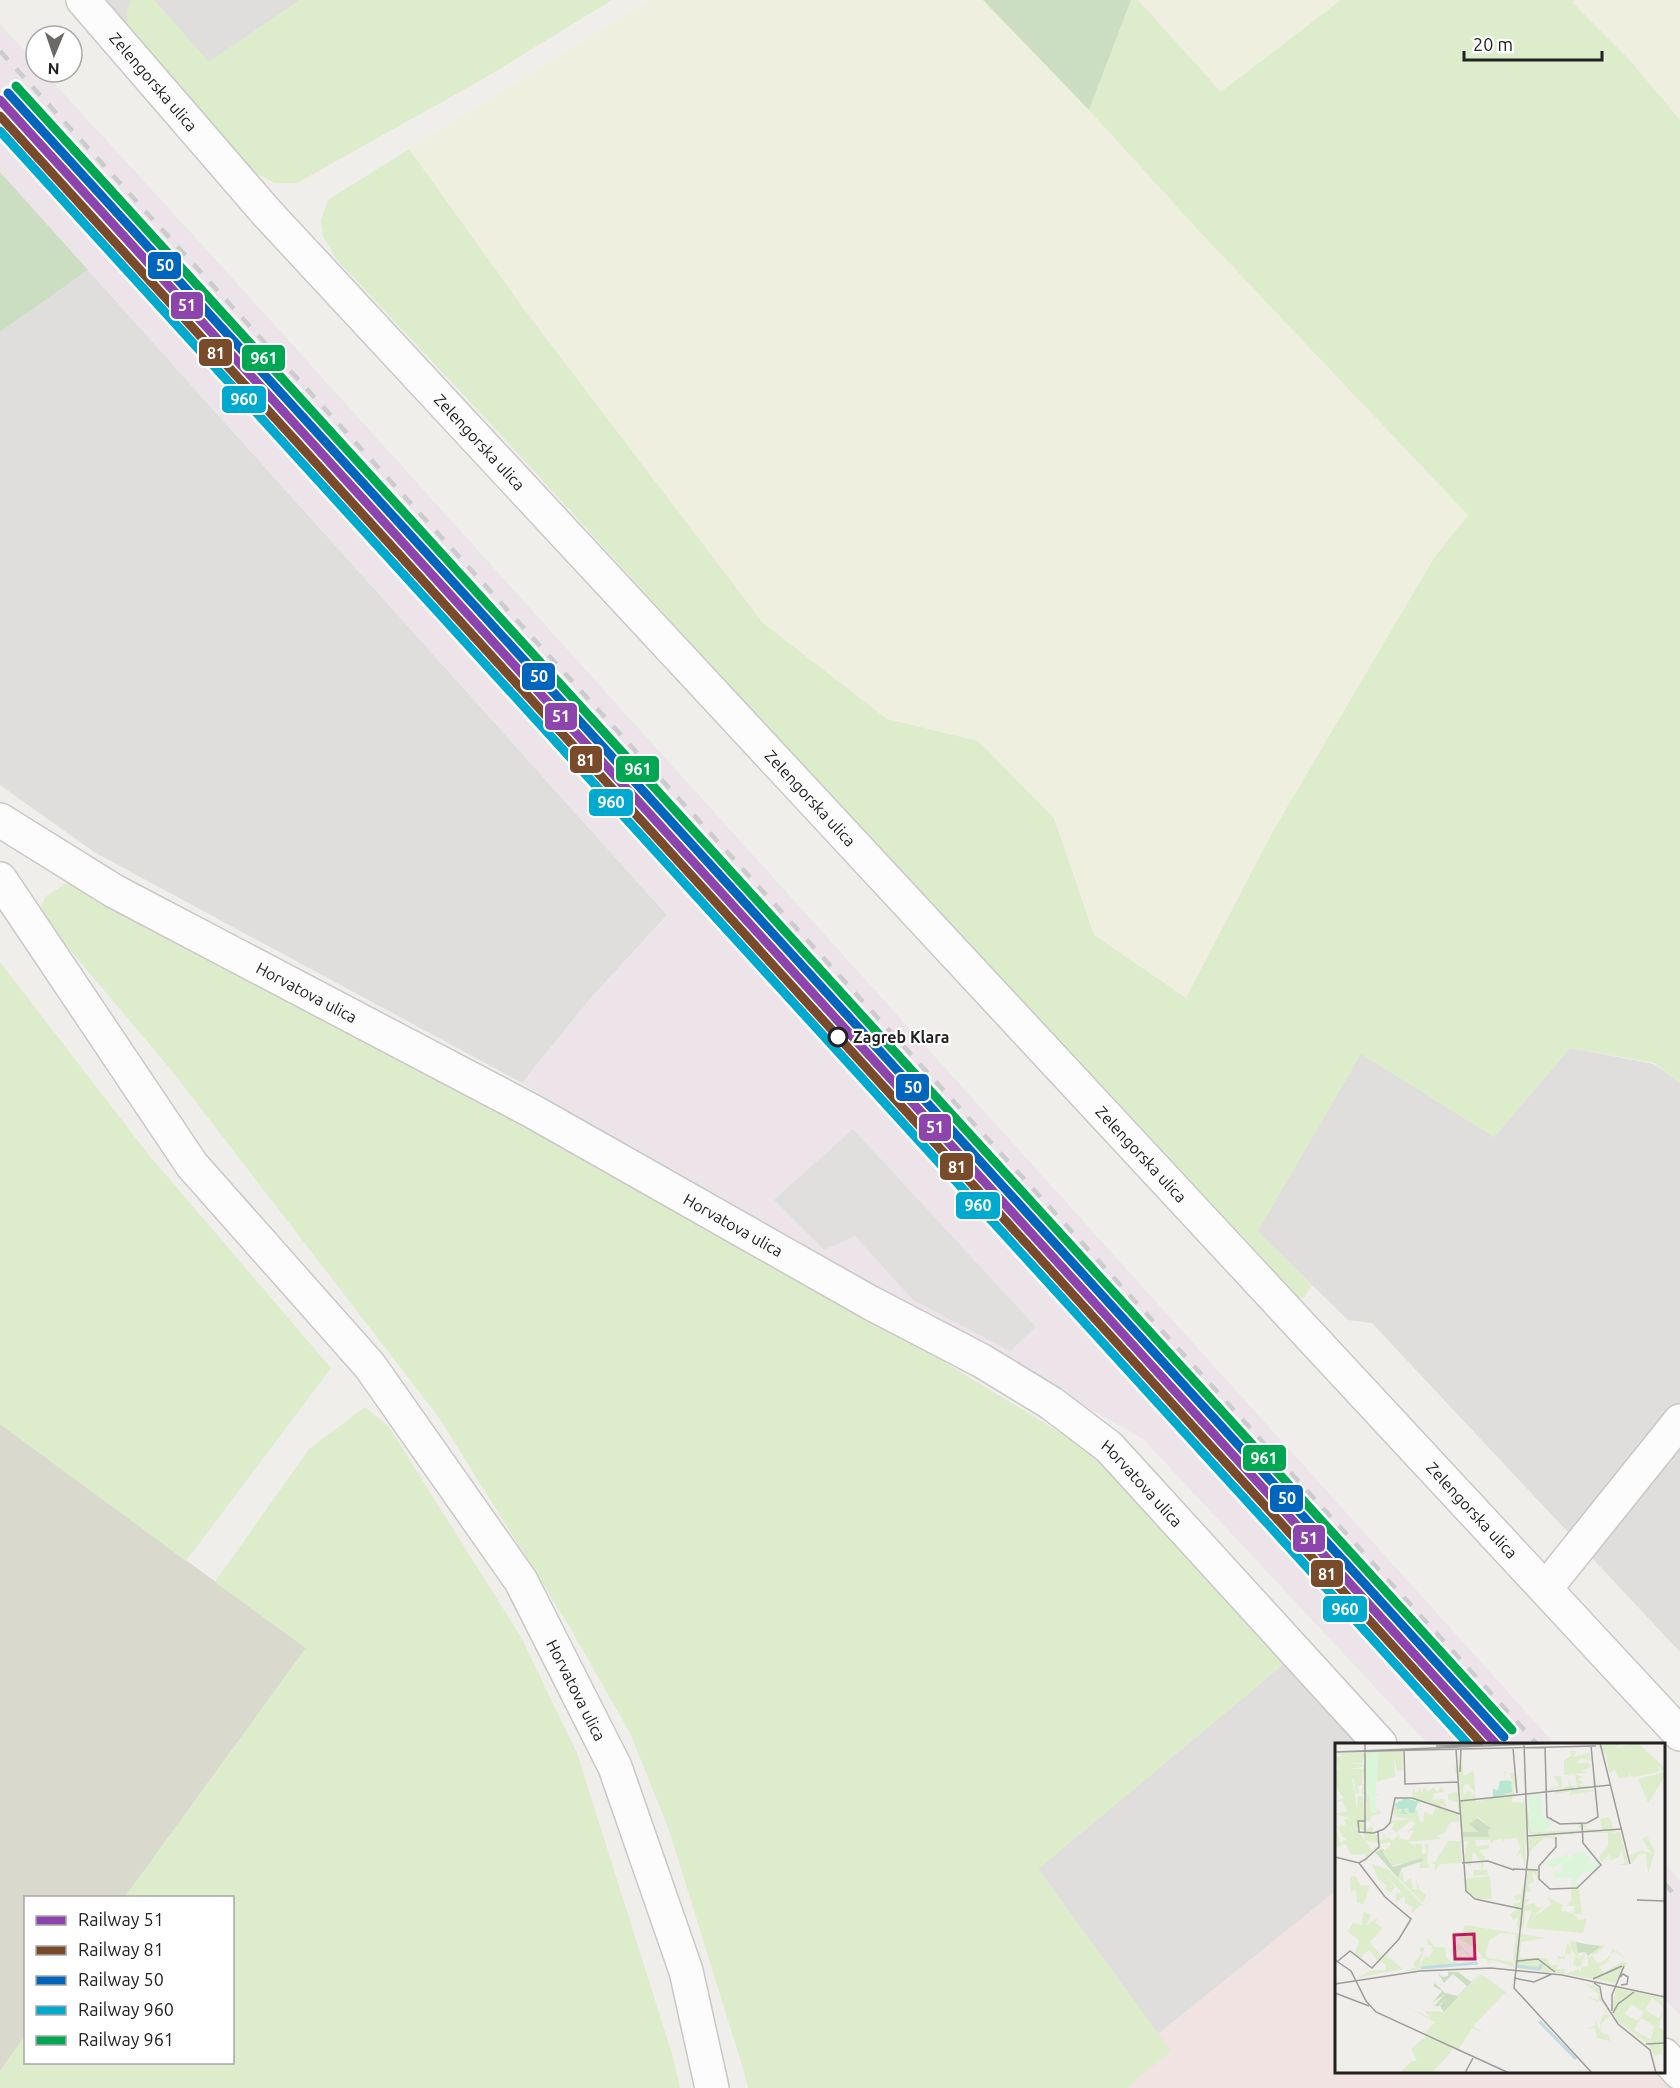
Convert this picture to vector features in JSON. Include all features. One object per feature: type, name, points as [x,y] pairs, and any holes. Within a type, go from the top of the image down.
[{"type":"street","name":"Zelengorska ulica","points":[[83,0],[266,212],[1680,1734]]},
{"type":"street","name":"Horvatova ulica","points":[[0,820],[114,891],[532,1111],[869,1302],[982,1361],[1051,1403],[1109,1447],[1379,1743]]},
{"type":"street","name":"Horvatova ulica","points":[[0,879],[192,1165],[369,1366],[521,1581],[615,1767],[686,1971],[712,2088]]},
{"type":"street","points":[[1546,1588],[1680,1421]]},
{"type":"street","points":[[1665,2056],[1680,2073]]},
{"type":"shaded area","points":[[104,0],[300,0],[179,83]]},
{"type":"shaded area","points":[[0,24],[24,50],[24,84],[55,84],[1554,1743],[1427,1743],[1143,1439],[694,1188],[522,1083],[590,999],[667,915],[0,172]]},
{"type":"shaded area","points":[[88,270],[667,915],[590,999],[522,1083],[94,852],[0,785],[0,332]]},
{"type":"shaded area","points":[[1570,1048],[1654,1064],[1680,1083],[1680,1652],[1372,1323],[1348,1320],[1257,1231],[1361,1053],[1494,1137]]},
{"type":"shaded area","points":[[853,1129],[1036,1327],[1010,1351],[913,1300],[855,1236],[824,1250],[774,1200]]},
{"type":"shaded area","points":[[0,1424],[306,1648],[126,1896],[24,1896],[24,2037],[0,2071]]},
{"type":"shaded area","points":[[1286,1662],[1366,1743],[1335,1743],[1335,1892],[1158,2034],[1038,1869]]},
{"type":"shaded area","points":[[1665,1864],[1680,1881],[1680,2015],[1665,1999]]},
{"type":"shaded area","points":[[1335,1892],[1335,2073],[1665,2073],[1679,2088],[1127,2088],[1170,2051],[1158,2034]]},
{"type":"green space","points":[[131,0],[154,0],[209,62],[300,0],[612,0],[483,79],[297,183],[275,183],[257,174],[127,25],[127,10]]},
{"type":"green space","points":[[649,0],[983,0],[1468,515],[1434,558],[1272,833],[1186,998],[1094,935],[1054,818],[978,741],[887,719],[763,623],[529,316],[409,149]]},
{"type":"green space","points":[[983,0],[1131,0],[1089,110]]},
{"type":"green space","points":[[1131,0],[1138,0],[1221,92],[1341,0],[1574,0],[1572,2],[1627,57],[1680,120],[1680,1083],[1654,1063],[1570,1048],[1494,1137],[1361,1054],[1258,1231],[1312,1285],[1304,1298],[1295,1297],[939,915],[493,426],[337,260],[323,237],[321,220],[328,200],[409,149],[529,316],[763,623],[887,719],[978,741],[1054,818],[1094,935],[1186,998],[1272,833],[1434,558],[1468,515],[1200,232],[1089,110]]},
{"type":"green space","points":[[1138,0],[1341,0],[1221,92]]},
{"type":"green space","points":[[1574,0],[1680,0],[1680,120],[1627,57],[1572,2]]},
{"type":"green space","points":[[0,172],[88,270],[0,332]]},
{"type":"green space","points":[[72,880],[538,1128],[903,1337],[1082,1446],[1150,1515],[1286,1662],[1038,1869],[1171,2051],[1127,2088],[748,2088],[669,1830],[630,1733],[569,1626],[440,1419],[172,1071],[38,912],[46,896]]},
{"type":"green space","points":[[0,962],[148,1154],[331,1368],[186,1561],[0,1424]]},
{"type":"green space","points":[[365,1407],[389,1427],[521,1637],[577,1753],[673,2057],[680,2088],[0,2088],[0,2071],[24,2037],[24,2064],[234,2064],[234,1896],[126,1896],[306,1648],[215,1582],[309,1449]]},
{"type":"railway","points":[[0,51],[1536,1743]]},
{"type":"railway","points":[[1665,1884],[1680,1901]]},
{"type":"rail line","name":"961","points":[[16,86],[1512,1730]]},
{"type":"rail line","name":"50","points":[[8,93],[1504,1737]]},
{"type":"rail line","name":"51","points":[[0,100],[1495,1743]]},
{"type":"rail line","name":"81","points":[[0,116],[1481,1743]]},
{"type":"rail line","name":"960","points":[[0,131],[1467,1743]]},
{"type":"place","name":"Zagreb Klara","points":[[838,1037]]}]
